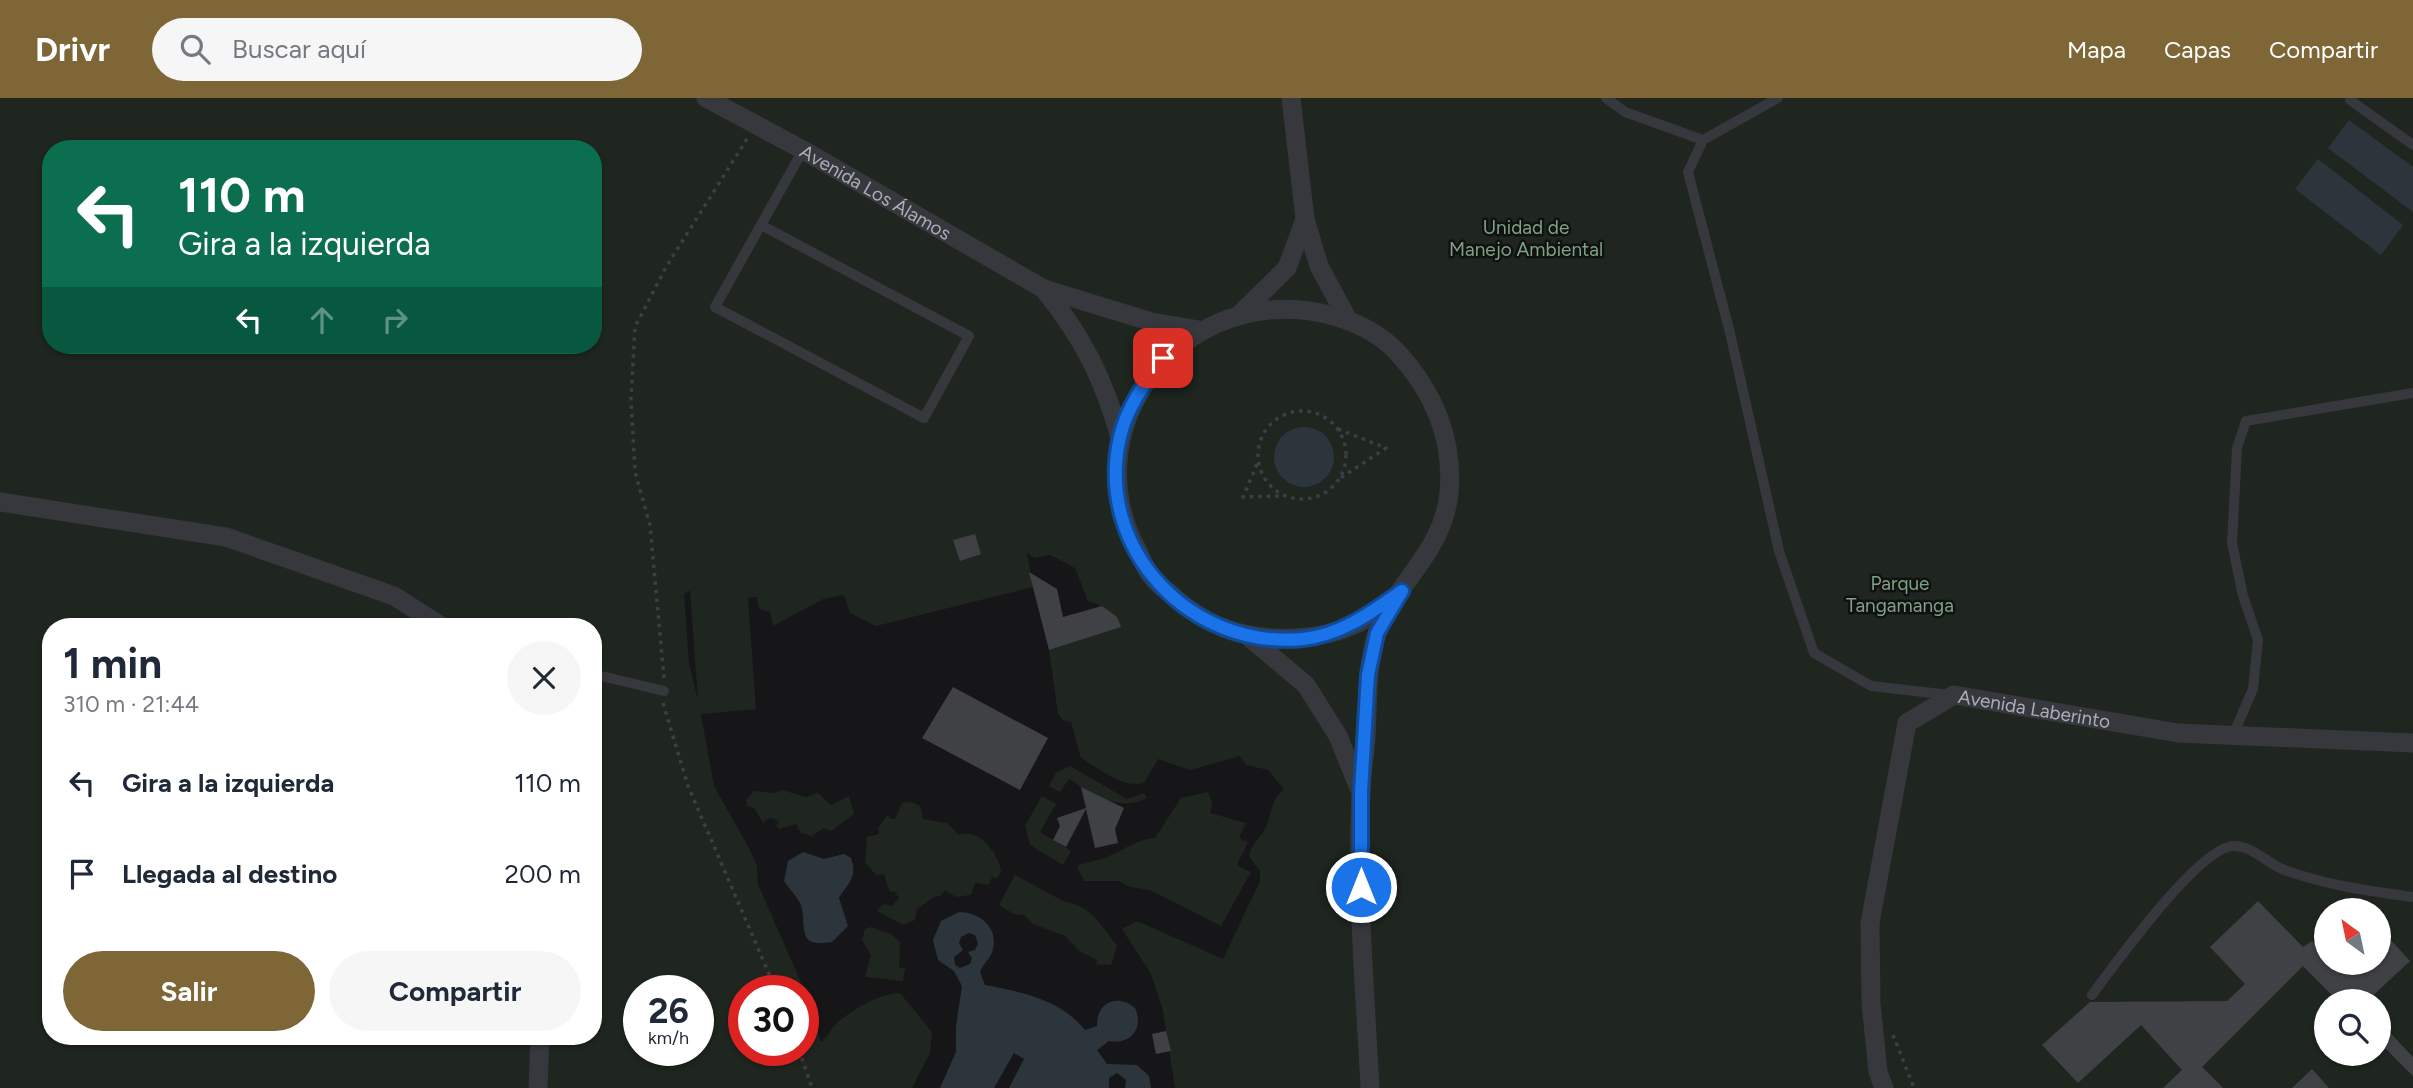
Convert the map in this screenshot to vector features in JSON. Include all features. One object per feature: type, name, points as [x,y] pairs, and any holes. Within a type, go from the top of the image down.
[{"type":"street","name":"Avenida Los Álamos","points":[[706,98],[803,150],[1044,289],[1152,322],[1199,330]]},
{"type":"street","points":[[1291,98],[1305,219],[1319,266],[1348,320]]},
{"type":"street","points":[[1241,313],[1287,268],[1305,219]]},
{"type":"street","name":"Avenida Los Álamos","points":[[1044,289],[1073,325],[1091,356],[1106,387],[1120,437]]},
{"type":"street","points":[[1361,792],[1338,736],[1306,685],[1249,637],[1196,616],[1153,578],[1125,528],[1116,483],[1120,437],[1137,395],[1157,368],[1199,330],[1241,313],[1295,307],[1348,320],[1394,348],[1429,390],[1447,441],[1449,495],[1433,547],[1377,633],[1370,664],[1361,792],[1362,934],[1370,1088]]},
{"type":"street","points":[[0,502],[226,537],[394,596],[428,618]]},
{"type":"street","points":[[1249,637],[1304,639],[1318,635],[1357,623],[1402,591]]},
{"type":"street","name":"Avenida Laberinto","points":[[1884,1088],[1878,1072],[1871,1003],[1870,923],[1907,723],[1954,695],[2178,733],[2413,743]]},
{"type":"street","points":[[538,1088],[540,1045]]},
{"type":"lane","points":[[1606,98],[1625,112],[1703,140]]},
{"type":"lane","points":[[1778,98],[1703,140],[1689,172],[1730,333],[1779,551],[1814,653],[1871,686],[1954,695]]},
{"type":"lane","points":[[2350,100],[2413,145]]},
{"type":"lane","points":[[761,225],[969,336],[924,418],[715,307],[803,150]]},
{"type":"lane","points":[[2233,736],[2253,690],[2258,640],[2243,596],[2232,543],[2236,447],[2246,421],[2413,393]]},
{"type":"lane","points":[[602,676],[664,691]]},
{"type":"lane","points":[[2092,995],[2149,921],[2201,862],[2222,848],[2245,848],[2280,868],[2338,887],[2413,897]]},
{"type":"path","points":[[757,125],[666,267],[635,327],[631,399],[635,472],[650,525],[664,665],[663,707],[688,786],[770,975]]},
{"type":"path","points":[[1258,462],[1242,497],[1309,498],[1320,495],[1386,448],[1337,428],[1314,413],[1287,414],[1265,430],[1258,451],[1263,477],[1272,488],[1286,496]]},
{"type":"path","points":[[1337,428],[1346,454],[1338,480]]},
{"type":"path","points":[[1890,1026],[1914,1088]]},
{"type":"path","points":[[804,1066],[812,1088]]},
{"type":"green space","name":"Parque Tangamanga","points":[[0,98],[2413,98],[2413,1088],[1175,1088],[1163,1010],[1151,974],[1122,929],[1137,921],[1223,959],[1260,881],[1260,871],[1249,856],[1250,852],[1266,827],[1276,799],[1284,789],[1268,770],[1246,765],[1240,756],[1190,770],[1158,759],[1144,783],[1136,784],[1120,781],[1081,758],[1071,722],[1063,720],[1058,714],[1049,650],[1120,627],[1102,606],[1088,601],[1075,568],[1050,555],[1034,558],[1027,553],[1033,587],[876,626],[850,613],[844,595],[823,599],[773,626],[770,612],[759,609],[757,597],[748,598],[756,709],[701,714],[714,786],[757,866],[758,884],[798,975],[728,975],[728,1066],[819,1066],[819,1036],[821,1042],[845,1016],[876,999],[900,993],[932,1032],[930,1053],[912,1088],[0,1088]],"holes":[[[690,591],[698,700],[689,664],[684,594]]]},
{"type":"green space","points":[[1070,766],[1127,799],[1144,793],[1147,798],[1137,802],[1117,803],[1097,796],[1069,779],[1060,792],[1049,786],[1056,773]]},
{"type":"green space","points":[[782,790],[806,797],[818,793],[831,805],[849,796],[854,814],[831,831],[824,828],[812,836],[801,833],[796,824],[779,829],[776,825],[779,822],[772,818],[765,820],[764,824],[754,808],[747,806],[746,800],[754,791],[774,793]]},
{"type":"green space","points":[[1208,792],[1212,802],[1210,813],[1246,823],[1239,838],[1248,842],[1237,865],[1251,872],[1221,926],[1150,890],[1130,887],[1119,881],[1084,881],[1077,866],[1155,838],[1181,798]]},
{"type":"green space","points":[[1042,796],[1056,804],[1040,832],[1071,851],[1063,865],[1030,845],[1025,826]]},
{"type":"green space","points":[[911,802],[920,806],[923,819],[947,823],[958,834],[975,835],[981,839],[995,855],[1001,872],[997,878],[992,877],[989,885],[975,883],[971,895],[956,897],[945,890],[941,896],[934,897],[917,909],[915,920],[903,925],[877,911],[883,904],[892,906],[899,898],[894,891],[890,892],[884,874],[876,875],[865,862],[867,837],[879,834],[878,828],[888,814],[890,819],[895,819],[902,803]]},
{"type":"green space","points":[[1015,875],[1089,912],[1117,946],[1111,965],[1096,964],[1097,960],[1079,951],[1065,936],[1033,924],[1024,915],[1014,914],[999,905]]},
{"type":"green space","points":[[871,927],[891,934],[900,942],[899,968],[905,968],[903,981],[865,977],[871,955],[862,940],[865,929]]},
{"type":"shaded area","points":[[2349,120],[2413,167],[2413,212],[2328,148]]},
{"type":"shaded area","points":[[2318,159],[2403,225],[2381,255],[2295,189]]},
{"type":"shaded area","points":[[1298,427],[1310,427],[1326,435],[1332,445],[1332,469],[1326,479],[1310,487],[1298,487],[1282,479],[1274,463],[1274,451],[1282,435]]},
{"type":"shaded area","points":[[803,852],[824,859],[844,854],[851,858],[853,875],[839,898],[848,926],[832,942],[813,942],[808,939],[805,935],[801,905],[784,881],[788,861]]},
{"type":"shaded area","points":[[959,912],[975,915],[987,923],[994,944],[991,955],[980,972],[985,985],[1040,998],[1064,1011],[1085,1030],[1097,1026],[1100,1011],[1109,1002],[1122,1001],[1135,1008],[1138,1022],[1134,1034],[1117,1042],[1109,1041],[1097,1050],[1107,1064],[1137,1065],[1149,1076],[1151,1088],[1125,1088],[1126,1080],[1117,1073],[1109,1078],[1109,1088],[1009,1088],[1024,1059],[1014,1053],[994,1088],[940,1088],[956,1052],[956,1026],[962,986],[954,971],[938,960],[933,940],[941,921]],"holes":[[[969,933],[975,935],[978,944],[975,950],[968,952],[972,958],[970,964],[960,968],[955,965],[954,957],[963,950],[959,943],[961,937]]]},
{"type":"building","points":[[975,534],[981,554],[960,561],[953,540]]},
{"type":"building","points":[[1029,572],[1057,589],[1063,617],[1102,606],[1117,617],[1121,627],[1049,650]]},
{"type":"building","points":[[953,687],[1048,738],[1020,790],[922,738]]},
{"type":"building","points":[[1081,787],[1124,808],[1115,829],[1118,843],[1095,848],[1086,809],[1066,847],[1053,840],[1060,826],[1057,818],[1086,808]]},
{"type":"building","points":[[2258,901],[2303,947],[2312,941],[2314,943],[2314,975],[2391,975],[2391,940],[2410,961],[2380,989],[2326,989],[2303,966],[2202,1067],[2223,1088],[2163,1088],[2182,1070],[2141,1025],[2078,1083],[2042,1045],[2090,1002],[2227,1001],[2245,984],[2210,947]]},
{"type":"building","points":[[1166,1031],[1171,1051],[1156,1054],[1152,1034]]},
{"type":"building","points":[[2391,1034],[2413,1057],[2413,1076],[2391,1054]]},
{"type":"building","points":[[2312,1069],[2329,1088],[2292,1088]]},
{"type":"route","points":[[1163,358],[1137,395],[1120,437],[1116,483],[1125,528],[1153,578],[1196,616],[1249,637],[1304,639],[1331,631],[1357,623],[1402,591],[1377,633],[1368,675],[1361,792],[1361,887]]},
{"type":"park label","name":"Unidad de Manejo Ambiental","points":[[1526,238]]}]
